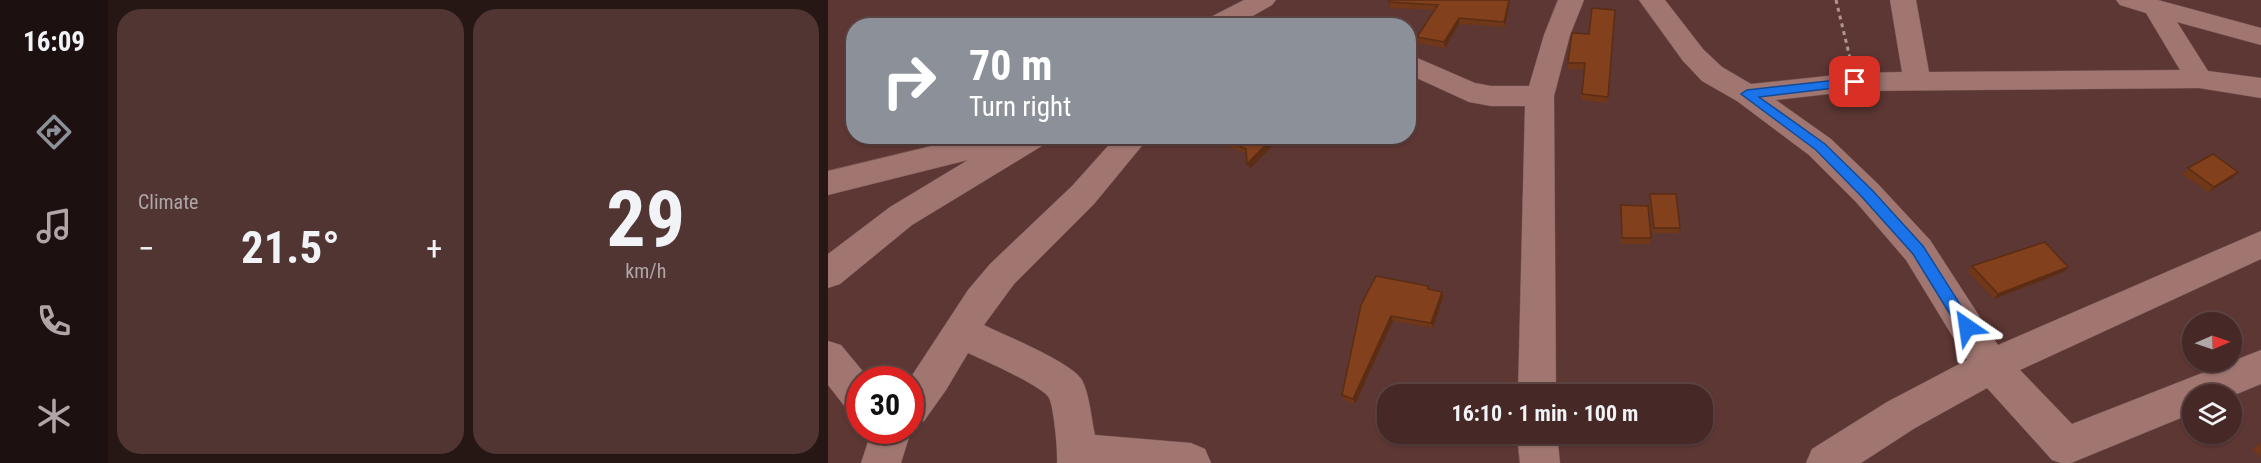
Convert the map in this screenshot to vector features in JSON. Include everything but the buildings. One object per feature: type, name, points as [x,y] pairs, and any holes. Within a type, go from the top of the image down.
[{"type":"street","points":[[1229,18],[1263,0]]},
{"type":"street","points":[[1537,384],[1540,96],[1557,35],[1570,0]]},
{"type":"street","points":[[1652,0],[1679,33],[1693,55],[1712,74],[1747,94],[1820,147],[1867,193],[1918,250],[1991,366],[2074,454],[2261,367]]},
{"type":"street","points":[[1903,0],[1917,81]]},
{"type":"street","points":[[2129,0],[2261,37]]},
{"type":"street","points":[[2155,7],[2199,79]]},
{"type":"street","points":[[1416,67],[1468,92],[1491,96],[1540,96]]},
{"type":"street","points":[[1747,94],[1855,82],[1917,81],[2199,79],[2261,88]]},
{"type":"street","points":[[828,183],[985,144]]},
{"type":"street","points":[[828,274],[891,222],[953,182],[1020,144]]},
{"type":"street","points":[[924,390],[980,301],[1002,274],[1083,195],[1129,144]]},
{"type":"street","points":[[1826,463],[1901,415],[1991,366],[2261,244]]},
{"type":"street","points":[[961,331],[1052,378],[1067,390],[1078,458],[1191,463]]},
{"type":"street","points":[[828,357],[846,379]]},
{"type":"street","points":[[1538,444],[1540,463]]},
{"type":"path","points":[[1836,0],[1855,82]]},
{"type":"route","points":[[1855,82],[1747,94],[1820,147],[1867,193],[1918,250],[1967,327]]}]
